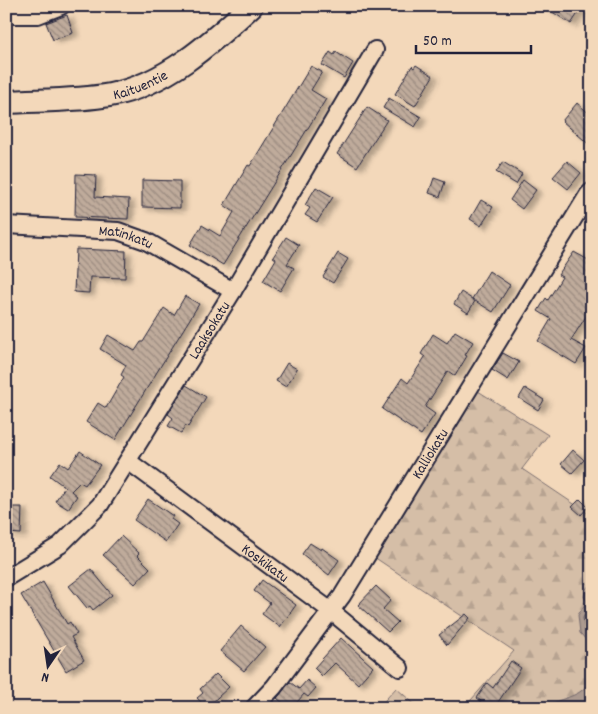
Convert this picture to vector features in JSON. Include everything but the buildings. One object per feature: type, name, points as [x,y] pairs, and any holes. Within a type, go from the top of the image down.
[{"type":"street","points":[[6,15],[38,15],[60,6]]},
{"type":"street","name":"Kaituentie","points":[[6,102],[86,98],[112,95],[135,88],[187,60],[213,41],[251,6]]},
{"type":"street","name":"Laaksokatu","points":[[6,578],[60,545],[100,505],[233,291],[375,50]]},
{"type":"street","name":"Kalliokatu","points":[[254,708],[274,687],[348,587],[592,191]]},
{"type":"street","name":"Matinkatu","points":[[6,225],[118,231],[132,234],[233,291]]},
{"type":"street","name":"Koskikatu","points":[[128,461],[332,611],[400,668]]},
{"type":"shaded area","points":[[6,700],[38,700],[40,708],[6,708]]},
{"type":"green space","points":[[478,391],[548,435],[522,469],[592,516],[592,708],[464,708],[514,651],[374,557]]},
{"type":"green space","points":[[396,688],[419,708],[378,708]]},
{"type":"water","points":[[592,582],[592,708],[545,708],[550,704],[579,693],[588,684],[588,671],[585,662],[588,642],[580,633],[578,615],[587,601],[584,597],[585,590]]}]
